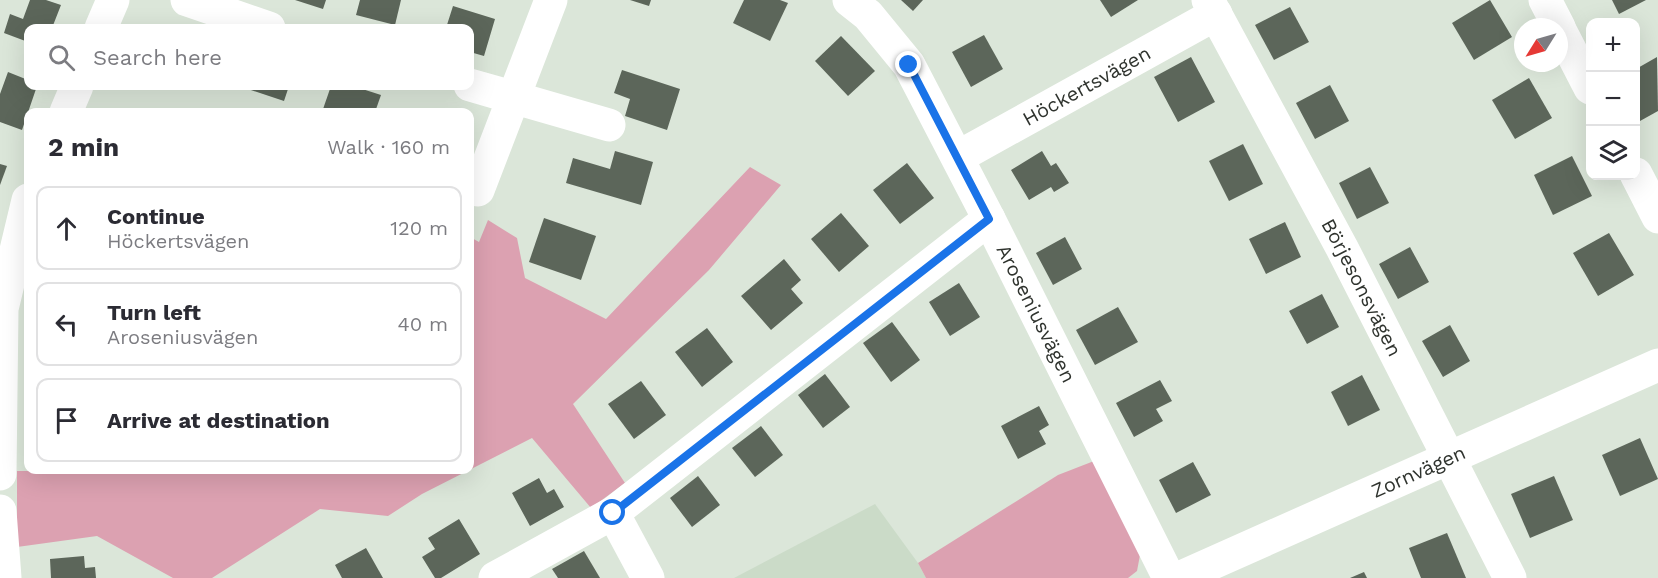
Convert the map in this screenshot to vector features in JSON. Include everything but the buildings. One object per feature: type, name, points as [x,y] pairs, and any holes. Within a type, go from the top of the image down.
[{"type":"street","points":[[103,24],[113,0]]},
{"type":"street","points":[[187,0],[257,24]]},
{"type":"street","points":[[478,190],[551,0]]},
{"type":"street","name":"Aroseniusvägen","points":[[849,0],[868,15],[909,65],[958,157],[1169,578]]},
{"type":"street","points":[[1545,0],[1554,18]]},
{"type":"street","name":"Höckertsvägen","points":[[958,157],[1212,7]]},
{"type":"street","name":"Börjesonsvägen","points":[[1212,7],[1342,248],[1510,578]]},
{"type":"street","points":[[1568,45],[1586,80]]},
{"type":"street","points":[[474,86],[609,125]]},
{"type":"street","points":[[68,108],[75,90]]},
{"type":"street","points":[[1638,180],[1658,217]]},
{"type":"street","points":[[0,474],[2,309],[24,217]]},
{"type":"street","points":[[495,578],[613,513],[989,219]]},
{"type":"street","name":"Zornvägen","points":[[1179,578],[1658,365]]},
{"type":"street","points":[[0,511],[5,578]]},
{"type":"street","points":[[613,513],[648,578]]},
{"type":"shaded area","points":[[750,167],[781,185],[709,270],[573,404],[625,483],[591,508],[532,438],[474,468],[474,239],[479,242],[488,220],[517,238],[525,278],[606,319]]},
{"type":"shaded area","points":[[1094,461],[1140,555],[1137,571],[1128,578],[926,578],[918,563],[1058,475]]},
{"type":"shaded area","points":[[17,471],[24,471],[24,474],[461,474],[422,494],[388,516],[320,509],[212,578],[173,578],[97,536],[17,547]]},
{"type":"shaded area","points":[[875,504],[918,563],[926,578],[734,578]]},
{"type":"route","points":[[613,513],[989,219],[909,65]]}]
